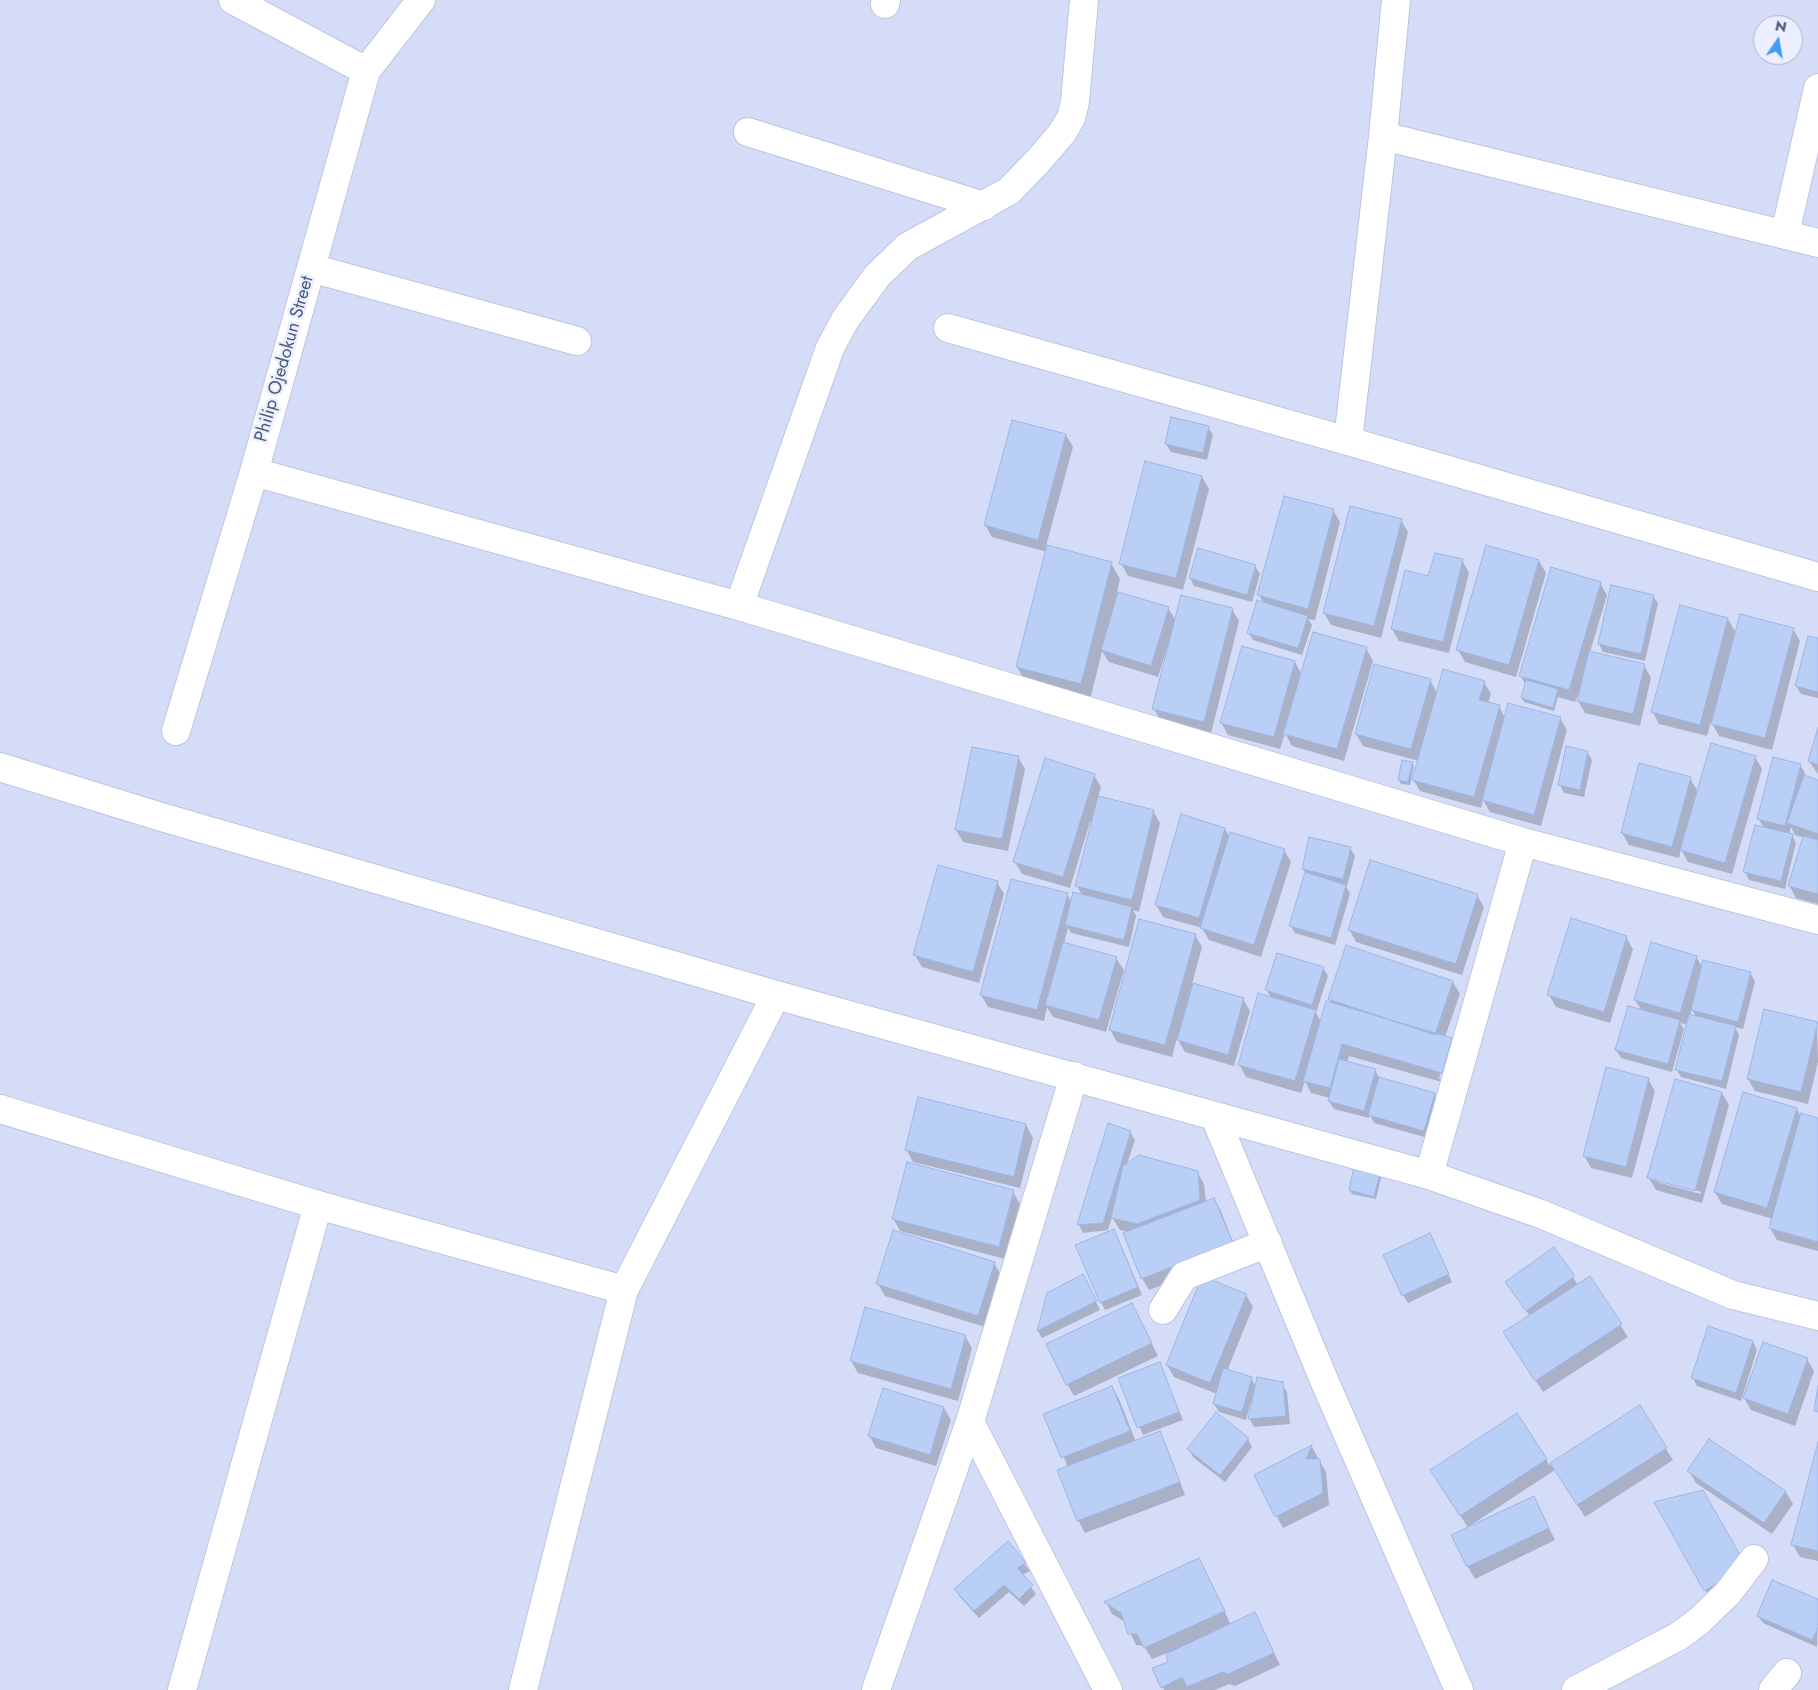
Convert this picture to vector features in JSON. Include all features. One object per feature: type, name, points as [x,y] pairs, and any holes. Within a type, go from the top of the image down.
[{"type":"street","points":[[233,0],[366,71]]},
{"type":"street","name":"Philip Ojedokun Street","points":[[176,731],[254,472],[366,71],[421,0]]},
{"type":"street","points":[[738,606],[830,348],[844,320],[876,276],[907,246],[1009,191],[1062,133],[1071,118],[1075,102],[1084,0]]},
{"type":"street","points":[[1348,441],[1383,136],[1396,0]]},
{"type":"street","points":[[1785,234],[1818,88]]},
{"type":"street","points":[[748,132],[984,206]]},
{"type":"street","points":[[1383,136],[1818,243]]},
{"type":"street","points":[[311,268],[576,341]]},
{"type":"street","points":[[948,328],[1818,577]]},
{"type":"street","points":[[254,472],[738,606],[1523,842],[1818,920]]},
{"type":"street","points":[[0,767],[158,816],[776,995],[1429,1175],[1541,1214],[1733,1295],[1818,1316]]},
{"type":"street","points":[[1429,1175],[1523,842]]},
{"type":"street","points":[[523,1690],[624,1290],[776,995]]},
{"type":"street","points":[[876,1690],[970,1422],[1074,1076]]},
{"type":"street","points":[[0,1109],[318,1205],[624,1290]]},
{"type":"street","points":[[1215,1117],[1324,1380],[1459,1690]]},
{"type":"street","points":[[182,1690],[318,1205]]},
{"type":"street","points":[[1163,1310],[1184,1276],[1268,1243]]},
{"type":"street","points":[[970,1422],[1108,1690]]},
{"type":"street","points":[[1576,1690],[1679,1636],[1699,1622],[1728,1594],[1754,1559]]},
{"type":"shaded area","points":[[0,0],[1818,0],[1818,1690],[0,1690]]},
{"type":"building","points":[[1171,417],[1209,426],[1203,453],[1165,444]]},
{"type":"building","points":[[1012,420],[1066,434],[1038,540],[984,525]]},
{"type":"building","points":[[1145,461],[1202,476],[1176,578],[1119,564]]},
{"type":"building","points":[[1284,496],[1334,509],[1308,609],[1257,595]]},
{"type":"building","points":[[1350,506],[1402,519],[1374,626],[1323,613]]},
{"type":"building","points":[[1047,545],[1112,562],[1081,684],[1016,667]]},
{"type":"building","points":[[1486,545],[1539,560],[1509,665],[1456,650]]},
{"type":"building","points":[[1198,548],[1256,565],[1247,595],[1189,578]]},
{"type":"building","points":[[1435,553],[1463,559],[1443,642],[1391,629],[1405,570],[1428,576]]},
{"type":"building","points":[[1551,567],[1601,582],[1569,690],[1519,676]]},
{"type":"building","points":[[1611,585],[1654,595],[1641,654],[1598,644]]},
{"type":"building","points":[[1118,592],[1169,607],[1151,666],[1101,650]]},
{"type":"building","points":[[1181,595],[1233,608],[1204,722],[1152,709]]},
{"type":"building","points":[[1257,600],[1308,616],[1298,648],[1247,633]]},
{"type":"building","points":[[1680,605],[1728,618],[1700,725],[1651,712]]},
{"type":"building","points":[[1740,614],[1794,628],[1765,738],[1711,724]]},
{"type":"building","points":[[1313,632],[1367,647],[1337,749],[1283,734]]},
{"type":"building","points":[[1808,636],[1818,638],[1818,692],[1795,686]]},
{"type":"building","points":[[1242,646],[1295,661],[1274,737],[1220,723]]},
{"type":"building","points":[[1589,651],[1645,664],[1633,714],[1577,701]]},
{"type":"building","points":[[1374,664],[1431,679],[1411,749],[1355,734]]},
{"type":"building","points":[[1443,669],[1485,681],[1479,700],[1500,705],[1474,797],[1412,780]]},
{"type":"building","points":[[1526,680],[1558,689],[1553,708],[1521,698]]},
{"type":"building","points":[[1508,703],[1561,717],[1534,815],[1482,800]]},
{"type":"building","points":[[1818,728],[1818,765],[1808,761]]},
{"type":"building","points":[[1711,743],[1756,756],[1725,863],[1680,850]]},
{"type":"building","points":[[1566,746],[1588,751],[1580,790],[1558,785]]},
{"type":"building","points":[[972,747],[1019,756],[1002,839],[955,830]]},
{"type":"building","points":[[1773,757],[1801,764],[1785,826],[1757,819]]},
{"type":"building","points":[[1045,758],[1095,774],[1063,877],[1013,862]]},
{"type":"building","points":[[1402,760],[1413,762],[1408,782],[1398,780]]},
{"type":"building","points":[[1639,763],[1691,777],[1672,847],[1621,833]]},
{"type":"building","points":[[1804,775],[1818,780],[1818,834],[1787,823]]},
{"type":"building","points":[[1098,796],[1154,810],[1132,900],[1075,886]]},
{"type":"building","points":[[1181,814],[1225,828],[1199,918],[1155,905]]},
{"type":"building","points":[[1755,825],[1793,834],[1781,881],[1743,872]]},
{"type":"building","points":[[1230,832],[1285,849],[1254,945],[1200,928]]},
{"type":"building","points":[[1803,836],[1818,840],[1818,894],[1788,886]]},
{"type":"building","points":[[1309,837],[1351,847],[1343,879],[1302,869]]},
{"type":"building","points":[[1370,860],[1478,894],[1456,964],[1348,930]]},
{"type":"building","points":[[938,865],[998,881],[973,972],[913,955]]},
{"type":"building","points":[[1305,872],[1346,885],[1331,938],[1289,926]]},
{"type":"building","points":[[1011,879],[1068,893],[1037,1010],[980,995]]},
{"type":"building","points":[[1073,892],[1132,907],[1124,940],[1065,925]]},
{"type":"building","points":[[1571,918],[1627,936],[1604,1012],[1547,995]]},
{"type":"building","points":[[1139,919],[1196,934],[1165,1045],[1109,1030]]},
{"type":"building","points":[[1063,942],[1117,957],[1099,1020],[1045,1005]]},
{"type":"building","points":[[1651,942],[1697,956],[1680,1013],[1634,1000]]},
{"type":"building","points":[[1346,945],[1453,981],[1435,1035],[1328,999]]},
{"type":"building","points":[[1277,953],[1324,967],[1312,1005],[1265,990]]},
{"type":"building","points":[[1703,960],[1751,972],[1738,1022],[1691,1010]]},
{"type":"building","points":[[1193,983],[1244,998],[1228,1055],[1177,1040]]},
{"type":"building","points":[[1258,993],[1316,1010],[1295,1081],[1238,1065]]},
{"type":"building","points":[[1326,1001],[1452,1038],[1442,1073],[1342,1044],[1330,1088],[1303,1081]]},
{"type":"building","points":[[1628,1006],[1680,1020],[1668,1064],[1615,1050]]},
{"type":"building","points":[[1764,1009],[1818,1022],[1801,1092],[1747,1079]]},
{"type":"building","points":[[1689,1014],[1736,1026],[1722,1081],[1675,1070]]},
{"type":"building","points":[[1339,1059],[1376,1069],[1364,1111],[1328,1101]]},
{"type":"building","points":[[1606,1067],[1649,1078],[1626,1167],[1583,1156]]},
{"type":"building","points":[[1379,1077],[1435,1093],[1424,1131],[1368,1115]]},
{"type":"building","points":[[1675,1079],[1722,1092],[1695,1191],[1647,1178]]},
{"type":"building","points":[[1743,1092],[1797,1108],[1767,1208],[1714,1192]]},
{"type":"building","points":[[918,1097],[1026,1124],[1014,1177],[905,1150]]},
{"type":"building","points":[[1801,1113],[1818,1118],[1818,1242],[1769,1228]]},
{"type":"building","points":[[1108,1123],[1131,1131],[1103,1223],[1077,1225]]},
{"type":"building","points":[[1139,1155],[1198,1171],[1200,1200],[1137,1224],[1111,1218],[1123,1166]]},
{"type":"building","points":[[907,1162],[1014,1190],[999,1247],[892,1219]]},
{"type":"building","points":[[1354,1167],[1380,1173],[1374,1197],[1349,1190]]},
{"type":"building","points":[[1214,1198],[1233,1243],[1141,1279],[1123,1233]]},
{"type":"building","points":[[1114,1229],[1138,1287],[1100,1303],[1075,1245]]},
{"type":"building","points":[[893,1230],[995,1262],[978,1316],[876,1284]]},
{"type":"building","points":[[1430,1233],[1449,1274],[1402,1296],[1383,1255]]},
{"type":"building","points":[[1554,1247],[1575,1276],[1526,1311],[1505,1282]]},
{"type":"building","points":[[1083,1274],[1097,1301],[1037,1331],[1047,1293]]},
{"type":"building","points":[[1202,1276],[1247,1294],[1210,1383],[1166,1365]]},
{"type":"building","points":[[1590,1276],[1622,1324],[1535,1381],[1503,1332]]},
{"type":"building","points":[[1132,1303],[1152,1343],[1066,1385],[1046,1344]]},
{"type":"building","points":[[865,1307],[966,1335],[951,1389],[850,1361]]},
{"type":"building","points":[[1708,1326],[1753,1341],[1736,1393],[1691,1378]]},
{"type":"building","points":[[1763,1342],[1808,1358],[1788,1414],[1743,1398]]},
{"type":"building","points":[[1160,1362],[1179,1412],[1137,1428],[1118,1378]]},
{"type":"building","points":[[1223,1368],[1252,1377],[1242,1412],[1213,1404]]},
{"type":"building","points":[[1257,1377],[1283,1382],[1286,1416],[1248,1419]]},
{"type":"building","points":[[1112,1386],[1130,1431],[1061,1458],[1043,1414]]},
{"type":"building","points":[[1818,1386],[1818,1412],[1814,1411]]},
{"type":"building","points":[[883,1388],[944,1407],[930,1455],[868,1436]]},
{"type":"building","points":[[1640,1405],[1667,1448],[1577,1505],[1550,1463]]},
{"type":"building","points":[[1216,1412],[1249,1438],[1220,1475],[1187,1449]]},
{"type":"building","points":[[1517,1413],[1547,1459],[1460,1516],[1430,1470]]},
{"type":"building","points":[[1160,1431],[1180,1482],[1077,1521],[1057,1470]]},
{"type":"building","points":[[1709,1439],[1786,1491],[1764,1523],[1687,1471]]},
{"type":"building","points":[[1818,1442],[1818,1551],[1791,1545]]},
{"type":"building","points":[[1312,1445],[1306,1459],[1320,1459],[1323,1493],[1275,1517],[1254,1475]]},
{"type":"building","points":[[1703,1490],[1747,1567],[1704,1591],[1654,1502]]},
{"type":"building","points":[[1534,1496],[1549,1528],[1467,1567],[1451,1535]]},
{"type":"building","points":[[1008,1541],[1026,1563],[1017,1568],[1033,1585],[1019,1599],[1004,1585],[974,1611],[954,1589]]},
{"type":"building","points":[[1199,1558],[1225,1611],[1144,1648],[1137,1634],[1128,1634],[1121,1613],[1104,1602]]},
{"type":"building","points":[[1772,1580],[1818,1599],[1818,1627],[1812,1640],[1757,1616]]},
{"type":"building","points":[[1255,1612],[1274,1653],[1228,1674],[1222,1672],[1187,1687],[1182,1677],[1161,1688],[1152,1668],[1168,1662],[1166,1654]]}]
